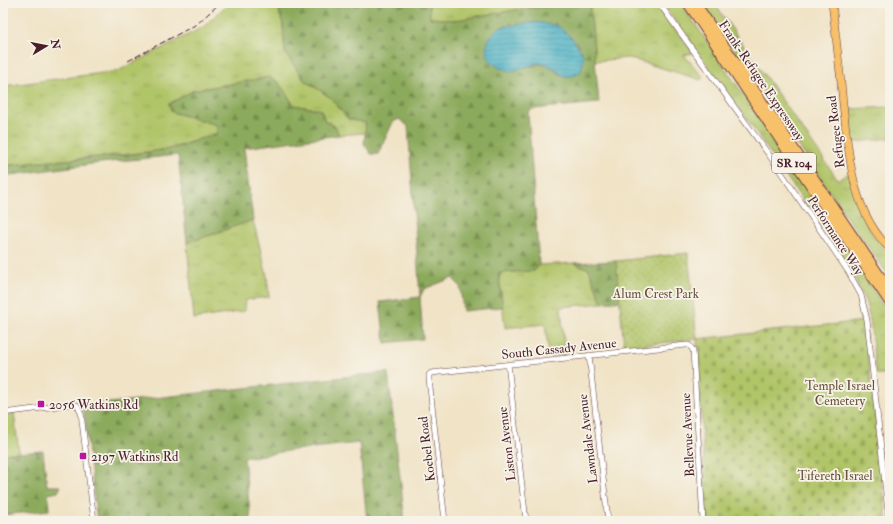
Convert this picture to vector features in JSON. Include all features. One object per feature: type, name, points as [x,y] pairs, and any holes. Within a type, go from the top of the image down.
[{"type":"highway","name":"Frank-Refugee Expressway","points":[[687,3],[890,304]]},
{"type":"highway","name":"Frank-Refugee Expressway","points":[[696,3],[890,290]]},
{"type":"highway","points":[[874,267],[890,283]]},
{"type":"main road","name":"Refugee Road","points":[[832,3],[848,147],[854,181],[859,200],[867,219],[877,235],[890,249]]},
{"type":"street","name":"Performance Way","points":[[659,3],[772,159],[848,271],[861,295],[867,320],[889,521]]},
{"type":"street","name":"South Cassady Avenue","points":[[429,375],[434,372],[589,355],[686,345],[692,347]]},
{"type":"street","name":"Bellevue Avenue","points":[[692,347],[703,521]]},
{"type":"street","name":"Lawndale Avenue","points":[[589,355],[608,521]]},
{"type":"street","name":"Liston Avenue","points":[[508,364],[526,521]]},
{"type":"street","name":"Koebel Road","points":[[429,375],[445,521]]},
{"type":"street","points":[[3,413],[74,404],[77,405],[82,413],[94,521]]},
{"type":"green space","points":[[229,3],[278,3],[283,25],[285,52],[304,80],[330,97],[348,119],[366,123],[365,133],[339,135],[335,126],[325,121],[321,110],[294,105],[278,82],[224,85],[194,90],[169,104],[172,112],[217,125],[217,133],[170,149],[3,166],[3,86],[118,71],[203,27]]},
{"type":"green space","points":[[277,3],[429,3],[430,18],[456,20],[567,3],[585,3],[590,6],[599,103],[532,109],[528,113],[539,265],[534,271],[501,273],[499,278],[503,307],[463,311],[460,286],[452,278],[424,289],[420,297],[408,126],[399,119],[393,122],[378,154],[371,154],[364,144],[366,123],[348,119],[330,97],[304,80],[285,52],[283,25]],"holes":[[[501,27],[561,75],[549,67],[540,64],[515,70]]]},
{"type":"green space","points":[[429,3],[567,3],[456,20],[430,18]]},
{"type":"green space","points":[[585,3],[655,3],[693,53],[684,55],[703,77],[701,80],[629,58],[595,61],[590,6]]},
{"type":"green space","points":[[662,3],[681,3],[839,236],[890,316],[890,374],[876,374],[870,320],[866,303],[853,274],[750,123]]},
{"type":"green space","points":[[702,3],[714,3],[838,180],[849,173],[860,211],[874,237],[890,254],[890,277],[846,216]]},
{"type":"green space","points":[[269,77],[278,82],[294,105],[321,110],[325,121],[335,126],[339,135],[244,148],[253,220],[187,243],[178,155],[100,163],[3,176],[3,166],[107,157],[174,148],[217,133],[217,125],[172,112],[169,104],[194,90]]},
{"type":"green space","points":[[890,107],[890,138],[851,143],[847,109]]},
{"type":"green space","points":[[253,220],[267,276],[269,297],[246,300],[245,311],[194,319],[187,243]]},
{"type":"green space","name":"Alum Crest Park","points":[[688,253],[697,339],[624,347],[616,261]]},
{"type":"green space","points":[[616,261],[620,301],[602,303],[589,269],[574,263]]},
{"type":"green space","points":[[574,263],[589,269],[602,303],[561,307],[565,355],[549,356],[545,324],[505,328],[499,278],[501,272],[534,271],[539,265]]},
{"type":"green space","points":[[420,297],[423,339],[385,343],[380,302]]},
{"type":"green space","name":"Tifereth Israel","points":[[864,321],[887,521],[707,521],[697,339]]},
{"type":"green space","points":[[388,372],[405,521],[367,521],[359,443],[294,450],[244,458],[251,521],[97,521],[82,406]]},
{"type":"green space","points":[[14,413],[19,452],[3,454],[3,414]]},
{"type":"green space","points":[[43,451],[47,486],[61,486],[58,492],[48,494],[49,510],[3,515],[3,454]]},
{"type":"water","points":[[536,22],[558,26],[572,38],[583,54],[583,63],[580,73],[573,76],[563,75],[544,64],[535,64],[510,71],[500,68],[492,62],[488,57],[486,50],[488,42],[495,31],[506,26]]},
{"type":"railway","points":[[128,61],[197,24],[220,3]]},
{"type":"place","name":"2056 Watkins Rd","points":[[41,404]]},
{"type":"place","name":"2197 Watkins Rd","points":[[83,456]]},
{"type":"park label","name":"Temple Israel Cemetery","points":[[840,392]]}]
